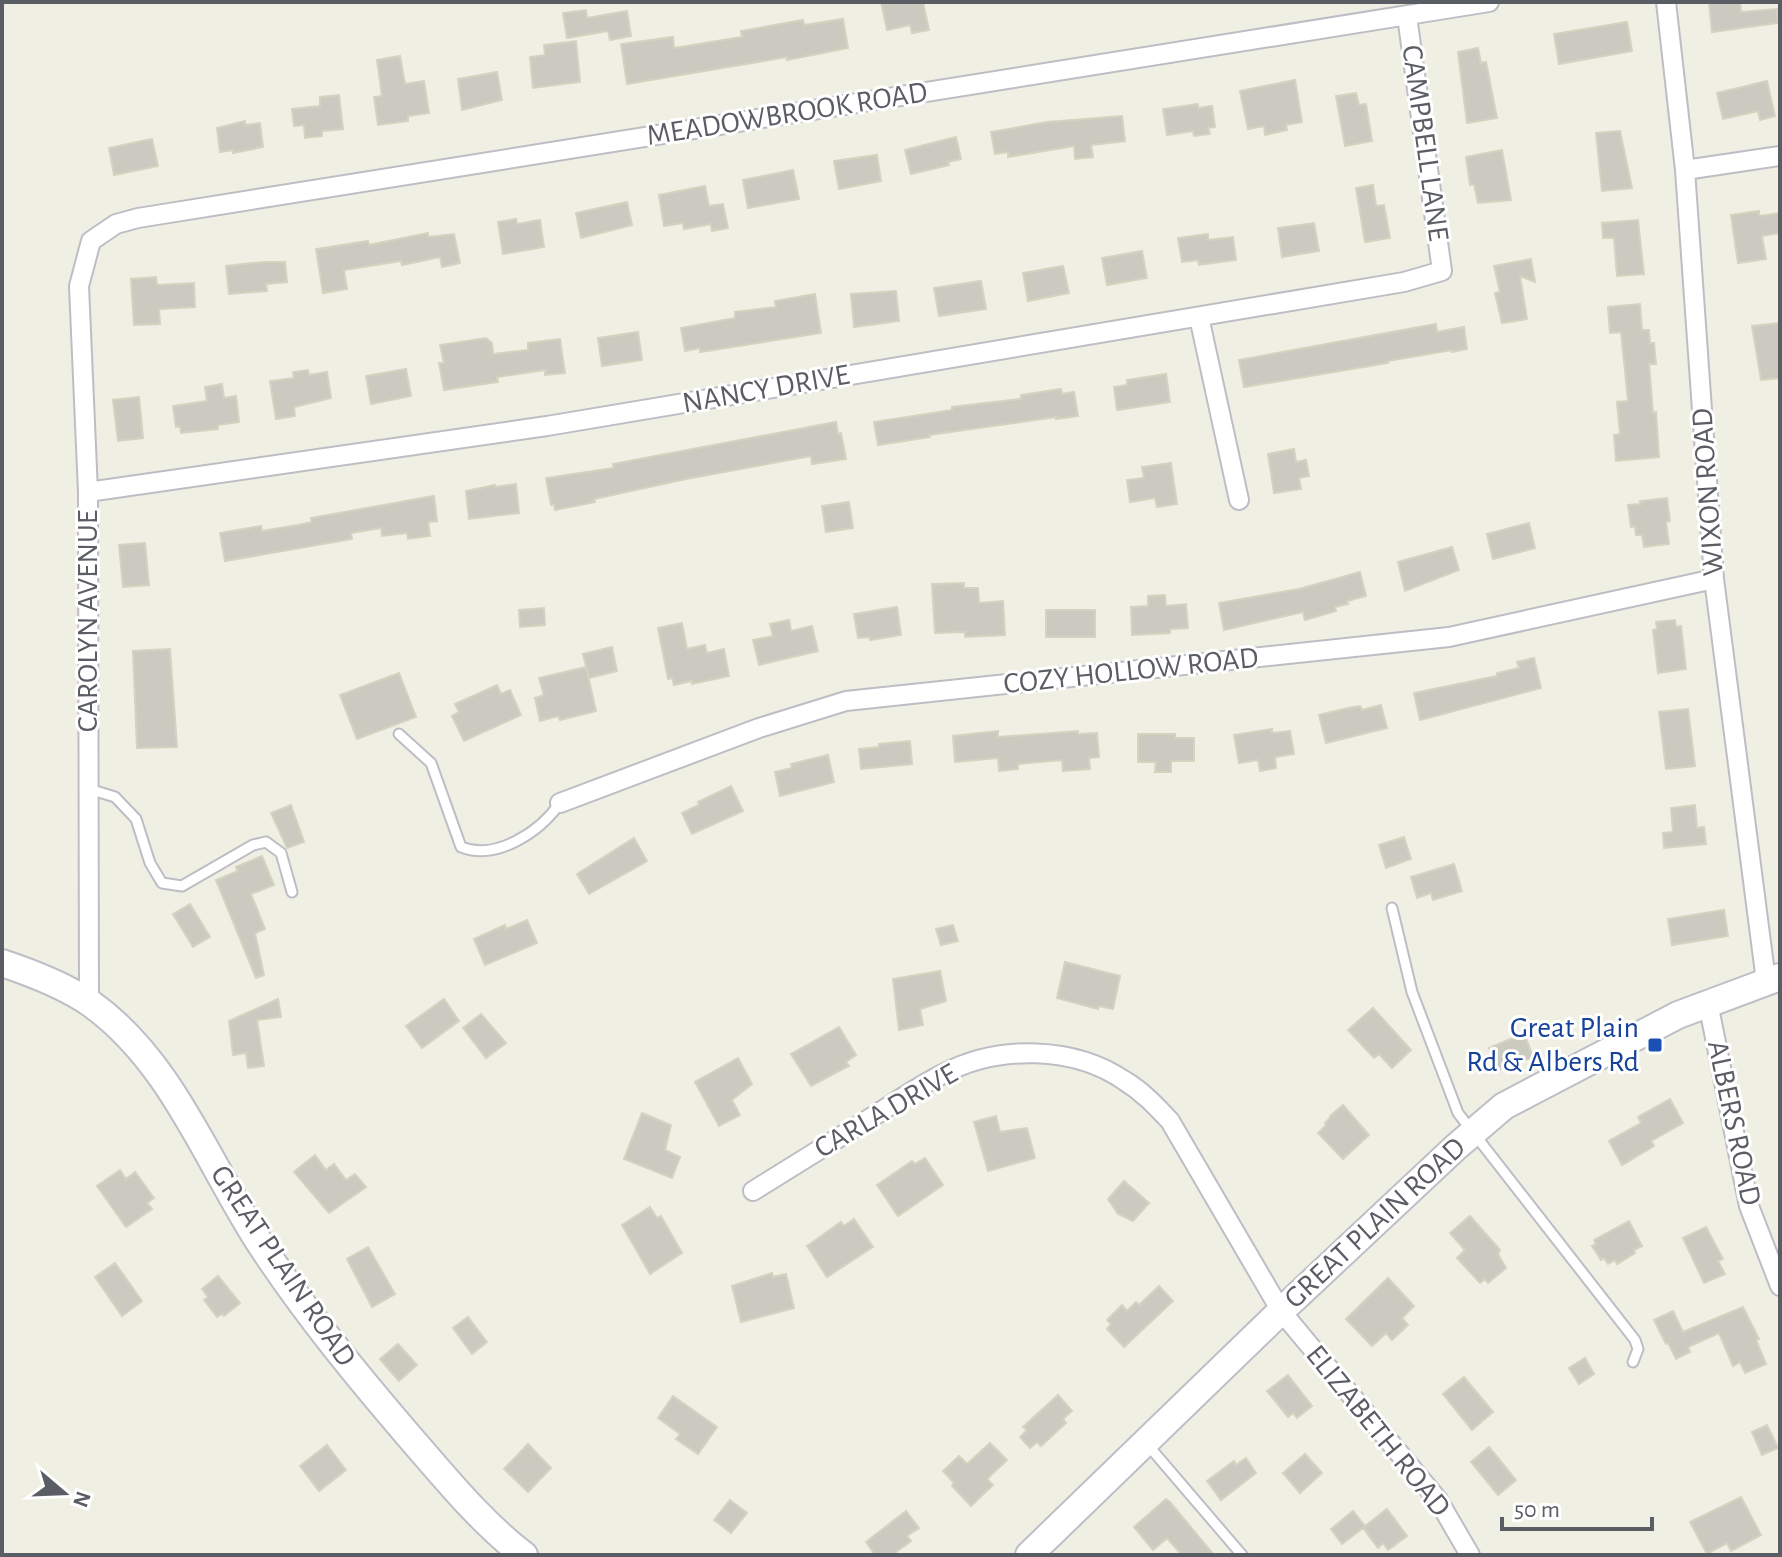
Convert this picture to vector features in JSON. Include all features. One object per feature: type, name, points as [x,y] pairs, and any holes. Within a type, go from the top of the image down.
[{"type":"street","name":"MEADOWBROOK ROAD","points":[[91,241],[116,224],[138,218],[1489,2]]},
{"type":"street","name":"WIXON ROAD","points":[[1666,2],[1685,170],[1714,579],[1773,979]]},
{"type":"street","name":"CAMPBELL LANE","points":[[1407,16],[1442,271]]},
{"type":"street","points":[[1685,170],[1780,156]]},
{"type":"street","name":"CAROLYN AVENUE","points":[[89,1002],[88,492],[79,286],[91,241]]},
{"type":"street","name":"NANCY DRIVE","points":[[88,492],[547,426],[1404,282],[1442,271]]},
{"type":"street","points":[[1199,317],[1239,500]]},
{"type":"street","name":"COZY HOLLOW ROAD","points":[[560,803],[759,728],[846,701],[1449,637],[1714,579]]},
{"type":"street","name":"GREAT PLAIN ROAD","points":[[2,963],[50,981],[89,1002],[114,1022],[148,1060],[182,1108],[260,1243],[308,1315],[456,1490],[524,1555]]},
{"type":"street","name":"GREAT PLAIN ROAD","points":[[1029,1555],[1281,1311],[1504,1106],[1678,1015],[1773,979]]},
{"type":"street","name":"ALBERS ROAD","points":[[1708,1003],[1749,1206],[1780,1286]]},
{"type":"street","name":"CARLA DRIVE","points":[[753,1191],[946,1072],[984,1059],[1016,1053],[1052,1054],[1089,1062],[1123,1079],[1150,1099],[1170,1121],[1281,1311]]},
{"type":"street","name":"ELIZABETH ROAD","points":[[1281,1311],[1438,1500],[1470,1555]]},
{"type":"lane","points":[[399,734],[431,763],[461,847],[474,852],[505,845],[548,820],[560,803]]},
{"type":"lane","points":[[89,789],[115,797],[136,819],[150,863],[162,883],[182,886],[253,845],[266,842],[281,853],[292,892]]},
{"type":"lane","points":[[1392,908],[1412,992],[1458,1113],[1635,1340],[1638,1349],[1633,1362]]},
{"type":"lane","points":[[1145,1441],[1242,1555]]},
{"type":"building","points":[[881,2],[923,2],[929,30],[912,33],[910,25],[887,30]]},
{"type":"building","points":[[1709,2],[1740,2],[1741,12],[1777,9],[1778,23],[1712,32]]},
{"type":"building","points":[[586,10],[587,18],[627,11],[631,36],[610,40],[608,31],[567,38],[563,13]]},
{"type":"building","points":[[843,19],[848,48],[627,84],[621,44],[673,37],[674,48],[742,37],[741,31],[803,20],[804,25]]},
{"type":"building","points":[[1627,22],[1632,51],[1559,64],[1554,34]]},
{"type":"building","points":[[576,41],[580,82],[533,88],[530,57],[545,55],[544,45]]},
{"type":"building","points":[[1478,48],[1481,63],[1486,62],[1497,118],[1467,123],[1458,52]]},
{"type":"building","points":[[400,56],[405,84],[424,81],[429,113],[408,116],[408,121],[378,125],[374,97],[382,96],[377,60]]},
{"type":"building","points":[[497,72],[502,100],[462,110],[458,79]]},
{"type":"building","points":[[1295,80],[1302,122],[1286,125],[1287,130],[1265,135],[1264,126],[1248,129],[1240,91]]},
{"type":"building","points":[[1767,81],[1775,116],[1760,120],[1758,111],[1723,119],[1717,93]]},
{"type":"building","points":[[1356,93],[1359,105],[1366,104],[1372,141],[1345,146],[1336,96]]},
{"type":"building","points":[[339,95],[343,129],[322,131],[322,136],[305,138],[304,125],[294,126],[292,109],[320,106],[320,97]]},
{"type":"building","points":[[1198,104],[1198,108],[1212,106],[1215,127],[1208,128],[1210,134],[1194,136],[1193,131],[1167,135],[1163,109]]},
{"type":"building","points":[[1122,116],[1125,141],[1091,145],[1093,157],[1075,159],[1074,146],[1008,157],[1008,152],[995,154],[991,132],[1047,122]]},
{"type":"building","points":[[245,121],[245,125],[260,123],[263,147],[233,153],[233,150],[220,152],[217,128]]},
{"type":"building","points":[[1620,131],[1632,188],[1602,191],[1596,133]]},
{"type":"building","points":[[956,137],[961,159],[911,174],[905,150]]},
{"type":"building","points":[[152,139],[158,166],[114,175],[109,148]]},
{"type":"building","points":[[1502,150],[1511,200],[1478,203],[1474,184],[1470,185],[1466,157]]},
{"type":"building","points":[[877,155],[881,181],[839,189],[834,161]]},
{"type":"building","points":[[793,170],[799,199],[748,208],[743,180]]},
{"type":"building","points":[[1373,185],[1376,206],[1384,205],[1390,238],[1365,242],[1356,188]]},
{"type":"building","points":[[705,186],[709,206],[723,204],[728,228],[712,231],[711,224],[684,229],[683,223],[664,226],[659,195]]},
{"type":"building","points":[[627,202],[632,225],[581,238],[576,213]]},
{"type":"building","points":[[1759,211],[1759,216],[1780,213],[1780,233],[1762,236],[1766,259],[1738,263],[1731,215]]},
{"type":"building","points":[[516,219],[517,224],[540,220],[544,247],[503,254],[498,222]]},
{"type":"building","points":[[1638,220],[1644,274],[1617,276],[1614,238],[1603,238],[1602,223]]},
{"type":"building","points":[[1314,223],[1319,251],[1282,257],[1278,228]]},
{"type":"building","points":[[428,233],[428,237],[454,234],[460,263],[442,267],[440,257],[402,265],[401,261],[344,270],[347,289],[323,293],[316,249],[368,241],[369,245]]},
{"type":"building","points":[[1208,234],[1208,240],[1233,237],[1236,260],[1199,265],[1198,260],[1182,262],[1178,238]]},
{"type":"building","points":[[1142,251],[1147,278],[1107,285],[1102,258]]},
{"type":"building","points":[[1531,259],[1535,282],[1520,276],[1527,319],[1502,323],[1495,293],[1500,292],[1494,266]]},
{"type":"building","points":[[285,262],[287,282],[266,284],[267,291],[229,294],[226,266]]},
{"type":"building","points":[[1063,266],[1069,293],[1028,301],[1023,273]]},
{"type":"building","points":[[156,277],[157,285],[194,283],[195,307],[159,309],[160,324],[134,325],[131,279]]},
{"type":"building","points":[[981,281],[986,309],[939,316],[934,288]]},
{"type":"building","points":[[896,291],[899,321],[854,327],[851,294]]},
{"type":"building","points":[[815,294],[821,333],[700,352],[700,348],[685,351],[681,328],[735,318],[735,312],[776,307],[775,301]]},
{"type":"building","points":[[1640,304],[1642,330],[1649,330],[1650,343],[1654,343],[1656,364],[1649,364],[1659,457],[1616,461],[1614,435],[1620,434],[1617,402],[1628,401],[1621,332],[1610,333],[1608,307]]},
{"type":"building","points":[[1780,323],[1780,378],[1761,380],[1752,326]]},
{"type":"building","points":[[1436,324],[1437,332],[1464,327],[1467,349],[1244,387],[1239,360]]},
{"type":"building","points":[[638,332],[642,360],[602,366],[598,338]]},
{"type":"building","points":[[486,338],[492,343],[493,354],[528,350],[528,343],[560,339],[565,373],[545,375],[545,370],[497,377],[498,382],[444,390],[439,363],[444,363],[440,345]]},
{"type":"building","points":[[406,369],[411,396],[371,404],[366,376]]},
{"type":"building","points":[[308,370],[309,375],[327,372],[331,398],[294,407],[295,416],[276,419],[270,381],[294,378],[293,372]]},
{"type":"building","points":[[1166,374],[1170,402],[1117,410],[1114,387],[1127,385],[1127,380]]},
{"type":"building","points":[[222,384],[224,398],[236,396],[239,422],[218,425],[218,429],[181,433],[180,426],[176,427],[173,406],[207,401],[205,387]]},
{"type":"building","points":[[1061,389],[1062,394],[1074,392],[1078,416],[929,435],[878,445],[874,422],[952,410],[952,407],[1021,399],[1021,395]]},
{"type":"building","points":[[139,397],[143,438],[118,441],[113,400]]},
{"type":"building","points":[[836,422],[846,459],[812,464],[811,456],[686,479],[555,510],[554,504],[551,505],[546,478],[614,468],[613,464]]},
{"type":"building","points":[[1294,449],[1296,462],[1306,460],[1309,476],[1299,478],[1301,489],[1274,493],[1268,454]]},
{"type":"building","points":[[1171,463],[1177,504],[1157,507],[1155,498],[1130,502],[1127,480],[1144,478],[1142,467]]},
{"type":"building","points":[[516,484],[519,513],[469,519],[466,491]]},
{"type":"building","points":[[434,496],[437,521],[428,522],[430,536],[408,539],[407,533],[382,536],[381,528],[351,533],[352,539],[225,561],[220,533],[261,526],[262,531],[298,525],[312,522],[311,518]]},
{"type":"building","points":[[1667,498],[1669,544],[1644,547],[1642,535],[1636,535],[1635,526],[1631,527],[1628,505]]},
{"type":"building","points":[[849,502],[853,528],[826,532],[822,506]]},
{"type":"building","points":[[1529,523],[1535,548],[1493,559],[1487,534]]},
{"type":"building","points":[[145,543],[149,585],[123,587],[119,545]]},
{"type":"building","points":[[1452,547],[1459,570],[1405,591],[1398,562]]},
{"type":"building","points":[[1360,572],[1366,596],[1335,607],[1336,611],[1305,620],[1303,612],[1224,630],[1219,603],[1299,589]]},
{"type":"building","points":[[964,583],[964,588],[978,588],[979,603],[1003,601],[1005,635],[965,637],[965,632],[935,633],[932,584]]},
{"type":"building","points":[[1165,595],[1166,606],[1186,604],[1188,628],[1170,629],[1170,633],[1132,635],[1131,607],[1148,606],[1148,596]]},
{"type":"building","points":[[897,607],[901,635],[870,640],[870,637],[858,638],[854,614]]},
{"type":"building","points":[[544,608],[545,625],[520,627],[519,610]]},
{"type":"building","points":[[1046,610],[1095,610],[1095,637],[1046,637]]},
{"type":"building","points":[[789,620],[791,631],[812,626],[818,651],[759,665],[753,640],[773,636],[770,624]]},
{"type":"building","points":[[1675,620],[1676,627],[1681,626],[1686,669],[1658,673],[1653,630],[1657,629],[1656,622]]},
{"type":"building","points":[[682,623],[687,649],[705,645],[707,653],[724,649],[729,676],[674,685],[672,678],[668,679],[658,628]]},
{"type":"building","points":[[612,647],[617,671],[589,678],[583,654]]},
{"type":"building","points":[[170,649],[177,747],[137,748],[133,651]]},
{"type":"building","points":[[1534,658],[1541,688],[1420,720],[1414,693],[1497,676],[1497,673],[1519,668],[1517,662]]},
{"type":"building","points":[[586,667],[596,711],[560,720],[558,716],[540,721],[535,698],[544,695],[539,678]]},
{"type":"building","points":[[399,673],[416,717],[357,739],[340,695]]},
{"type":"building","points":[[497,685],[501,694],[510,690],[521,715],[464,741],[452,716],[459,712],[455,704]]},
{"type":"building","points":[[1381,705],[1387,728],[1326,743],[1319,715]]},
{"type":"building","points":[[1688,709],[1695,766],[1666,769],[1659,712]]},
{"type":"building","points":[[1272,729],[1272,733],[1290,731],[1294,754],[1275,757],[1276,768],[1260,771],[1258,760],[1239,763],[1234,735]]},
{"type":"building","points":[[998,731],[998,737],[1078,731],[1078,734],[1097,733],[1099,757],[1089,758],[1090,769],[1063,771],[1062,760],[1018,764],[1018,769],[999,771],[998,758],[955,762],[953,736]]},
{"type":"building","points":[[1138,734],[1175,734],[1175,738],[1194,738],[1194,761],[1171,761],[1171,772],[1155,772],[1156,762],[1138,762]]},
{"type":"building","points":[[910,741],[912,764],[861,769],[859,749]]},
{"type":"building","points":[[828,755],[834,782],[780,796],[775,772],[792,768],[791,764]]},
{"type":"building","points":[[731,786],[743,811],[692,834],[682,813]]},
{"type":"building","points":[[291,805],[304,842],[287,848],[271,813]]},
{"type":"building","points":[[1695,805],[1697,828],[1704,827],[1706,844],[1664,848],[1663,833],[1673,832],[1671,808]]},
{"type":"building","points":[[1404,837],[1411,859],[1386,868],[1379,845]]},
{"type":"building","points":[[634,838],[647,861],[589,894],[577,874]]},
{"type":"building","points":[[262,856],[274,885],[251,894],[265,929],[255,933],[264,975],[256,978],[216,880]]},
{"type":"building","points":[[1454,864],[1462,891],[1433,900],[1431,893],[1417,898],[1411,877]]},
{"type":"building","points":[[190,904],[210,937],[193,947],[173,914]]},
{"type":"building","points":[[1724,910],[1728,936],[1672,945],[1668,919]]},
{"type":"building","points":[[527,920],[537,943],[485,965],[474,939],[505,925],[506,929]]},
{"type":"building","points":[[953,925],[958,941],[941,945],[936,929]]},
{"type":"building","points":[[1065,962],[1120,976],[1113,1009],[1099,1006],[1098,1009],[1057,998]]},
{"type":"building","points":[[940,971],[946,1001],[920,1009],[923,1025],[899,1030],[893,979]]},
{"type":"building","points":[[278,999],[281,1017],[257,1020],[264,1066],[248,1068],[246,1053],[233,1055],[229,1021]]},
{"type":"building","points":[[444,999],[459,1021],[422,1048],[406,1026]]},
{"type":"building","points":[[1373,1008],[1411,1050],[1392,1068],[1379,1054],[1374,1058],[1348,1030]]},
{"type":"building","points":[[481,1014],[506,1043],[486,1058],[463,1028]]},
{"type":"building","points":[[839,1027],[856,1055],[846,1062],[849,1066],[811,1086],[791,1054]]},
{"type":"building","points":[[1524,1033],[1533,1057],[1498,1070],[1489,1048]]},
{"type":"building","points":[[738,1058],[752,1084],[732,1100],[740,1115],[719,1126],[695,1082]]},
{"type":"building","points":[[1670,1099],[1683,1123],[1651,1141],[1654,1146],[1622,1165],[1609,1141],[1641,1123],[1638,1117]]},
{"type":"building","points":[[1343,1105],[1369,1135],[1343,1159],[1318,1133]]},
{"type":"building","points":[[642,1113],[671,1125],[665,1150],[680,1157],[672,1178],[624,1159]]},
{"type":"building","points":[[996,1116],[1000,1132],[1027,1128],[1035,1158],[988,1171],[974,1122]]},
{"type":"building","points":[[315,1155],[326,1170],[334,1164],[346,1180],[355,1174],[366,1187],[329,1213],[294,1172]]},
{"type":"building","points":[[925,1158],[943,1185],[898,1216],[877,1185],[912,1161],[915,1164]]},
{"type":"building","points":[[120,1170],[126,1179],[135,1172],[154,1198],[147,1203],[152,1209],[126,1227],[97,1186]]},
{"type":"building","points":[[1124,1181],[1149,1203],[1133,1221],[1118,1214],[1108,1199]]},
{"type":"building","points":[[650,1207],[657,1218],[661,1216],[682,1253],[650,1274],[622,1225]]},
{"type":"building","points":[[1470,1216],[1500,1250],[1498,1254],[1506,1268],[1488,1283],[1485,1279],[1480,1283],[1457,1258],[1465,1250],[1450,1233]]},
{"type":"building","points":[[854,1219],[873,1247],[827,1277],[807,1246],[841,1222],[844,1226]]},
{"type":"building","points":[[1629,1221],[1642,1246],[1617,1264],[1615,1260],[1608,1264],[1604,1258],[1601,1260],[1592,1246],[1596,1244],[1594,1240]]},
{"type":"building","points":[[1706,1227],[1723,1259],[1718,1261],[1725,1274],[1704,1283],[1683,1238]]},
{"type":"building","points":[[368,1247],[395,1294],[372,1307],[347,1259]]},
{"type":"building","points":[[115,1263],[142,1301],[122,1316],[95,1277]]},
{"type":"building","points":[[772,1273],[773,1277],[786,1274],[794,1308],[741,1322],[732,1286]]},
{"type":"building","points":[[218,1276],[240,1303],[224,1316],[217,1317],[204,1300],[208,1297],[202,1289]]},
{"type":"building","points":[[1388,1278],[1414,1306],[1402,1318],[1408,1325],[1392,1340],[1386,1333],[1372,1346],[1346,1319]]},
{"type":"building","points":[[1159,1286],[1173,1301],[1124,1347],[1107,1329],[1111,1324],[1107,1320],[1122,1305],[1127,1311],[1136,1302],[1139,1305]]},
{"type":"building","points":[[1743,1307],[1759,1339],[1756,1340],[1766,1364],[1745,1373],[1740,1362],[1733,1366],[1719,1333],[1688,1347],[1690,1352],[1676,1359],[1654,1320],[1673,1311],[1683,1332]]},
{"type":"building","points":[[468,1317],[487,1342],[472,1354],[453,1328]]},
{"type":"building","points":[[398,1344],[417,1365],[399,1381],[380,1359]]},
{"type":"building","points":[[1585,1358],[1594,1374],[1579,1384],[1569,1368]]},
{"type":"building","points":[[1288,1375],[1312,1406],[1297,1418],[1293,1413],[1288,1417],[1267,1391]]},
{"type":"building","points":[[1464,1377],[1493,1412],[1472,1430],[1443,1394]]},
{"type":"building","points":[[1058,1395],[1072,1411],[1063,1419],[1066,1423],[1041,1446],[1037,1442],[1030,1448],[1020,1437],[1027,1430],[1023,1427]]},
{"type":"building","points":[[673,1396],[717,1427],[698,1454],[676,1439],[680,1434],[658,1418]]},
{"type":"building","points":[[1767,1425],[1778,1448],[1762,1455],[1752,1432]]},
{"type":"building","points":[[990,1443],[1007,1460],[987,1479],[993,1485],[971,1506],[943,1471],[959,1456],[967,1464]]},
{"type":"building","points":[[528,1444],[551,1468],[528,1492],[504,1469]]},
{"type":"building","points":[[327,1445],[346,1470],[319,1491],[300,1466]]},
{"type":"building","points":[[1489,1447],[1516,1480],[1498,1495],[1471,1462]]},
{"type":"building","points":[[1305,1454],[1322,1473],[1300,1493],[1283,1473]]},
{"type":"building","points":[[1246,1458],[1256,1473],[1221,1500],[1207,1481],[1234,1461],[1236,1465]]},
{"type":"building","points":[[1741,1497],[1761,1535],[1731,1551],[1727,1543],[1707,1554],[1690,1522]]},
{"type":"building","points":[[1166,1499],[1214,1555],[1182,1555],[1167,1538],[1153,1550],[1134,1527]]},
{"type":"building","points":[[730,1500],[747,1513],[731,1533],[714,1520]]},
{"type":"building","points":[[1387,1509],[1407,1536],[1388,1550],[1383,1543],[1378,1548],[1363,1528],[1342,1544],[1331,1529],[1353,1511],[1365,1526]]},
{"type":"building","points":[[906,1511],[919,1528],[907,1536],[911,1541],[892,1555],[875,1555],[866,1542]]},
{"type":"place","name":"Great Plain Rd & Albers Rd","points":[[1655,1045]]}]
